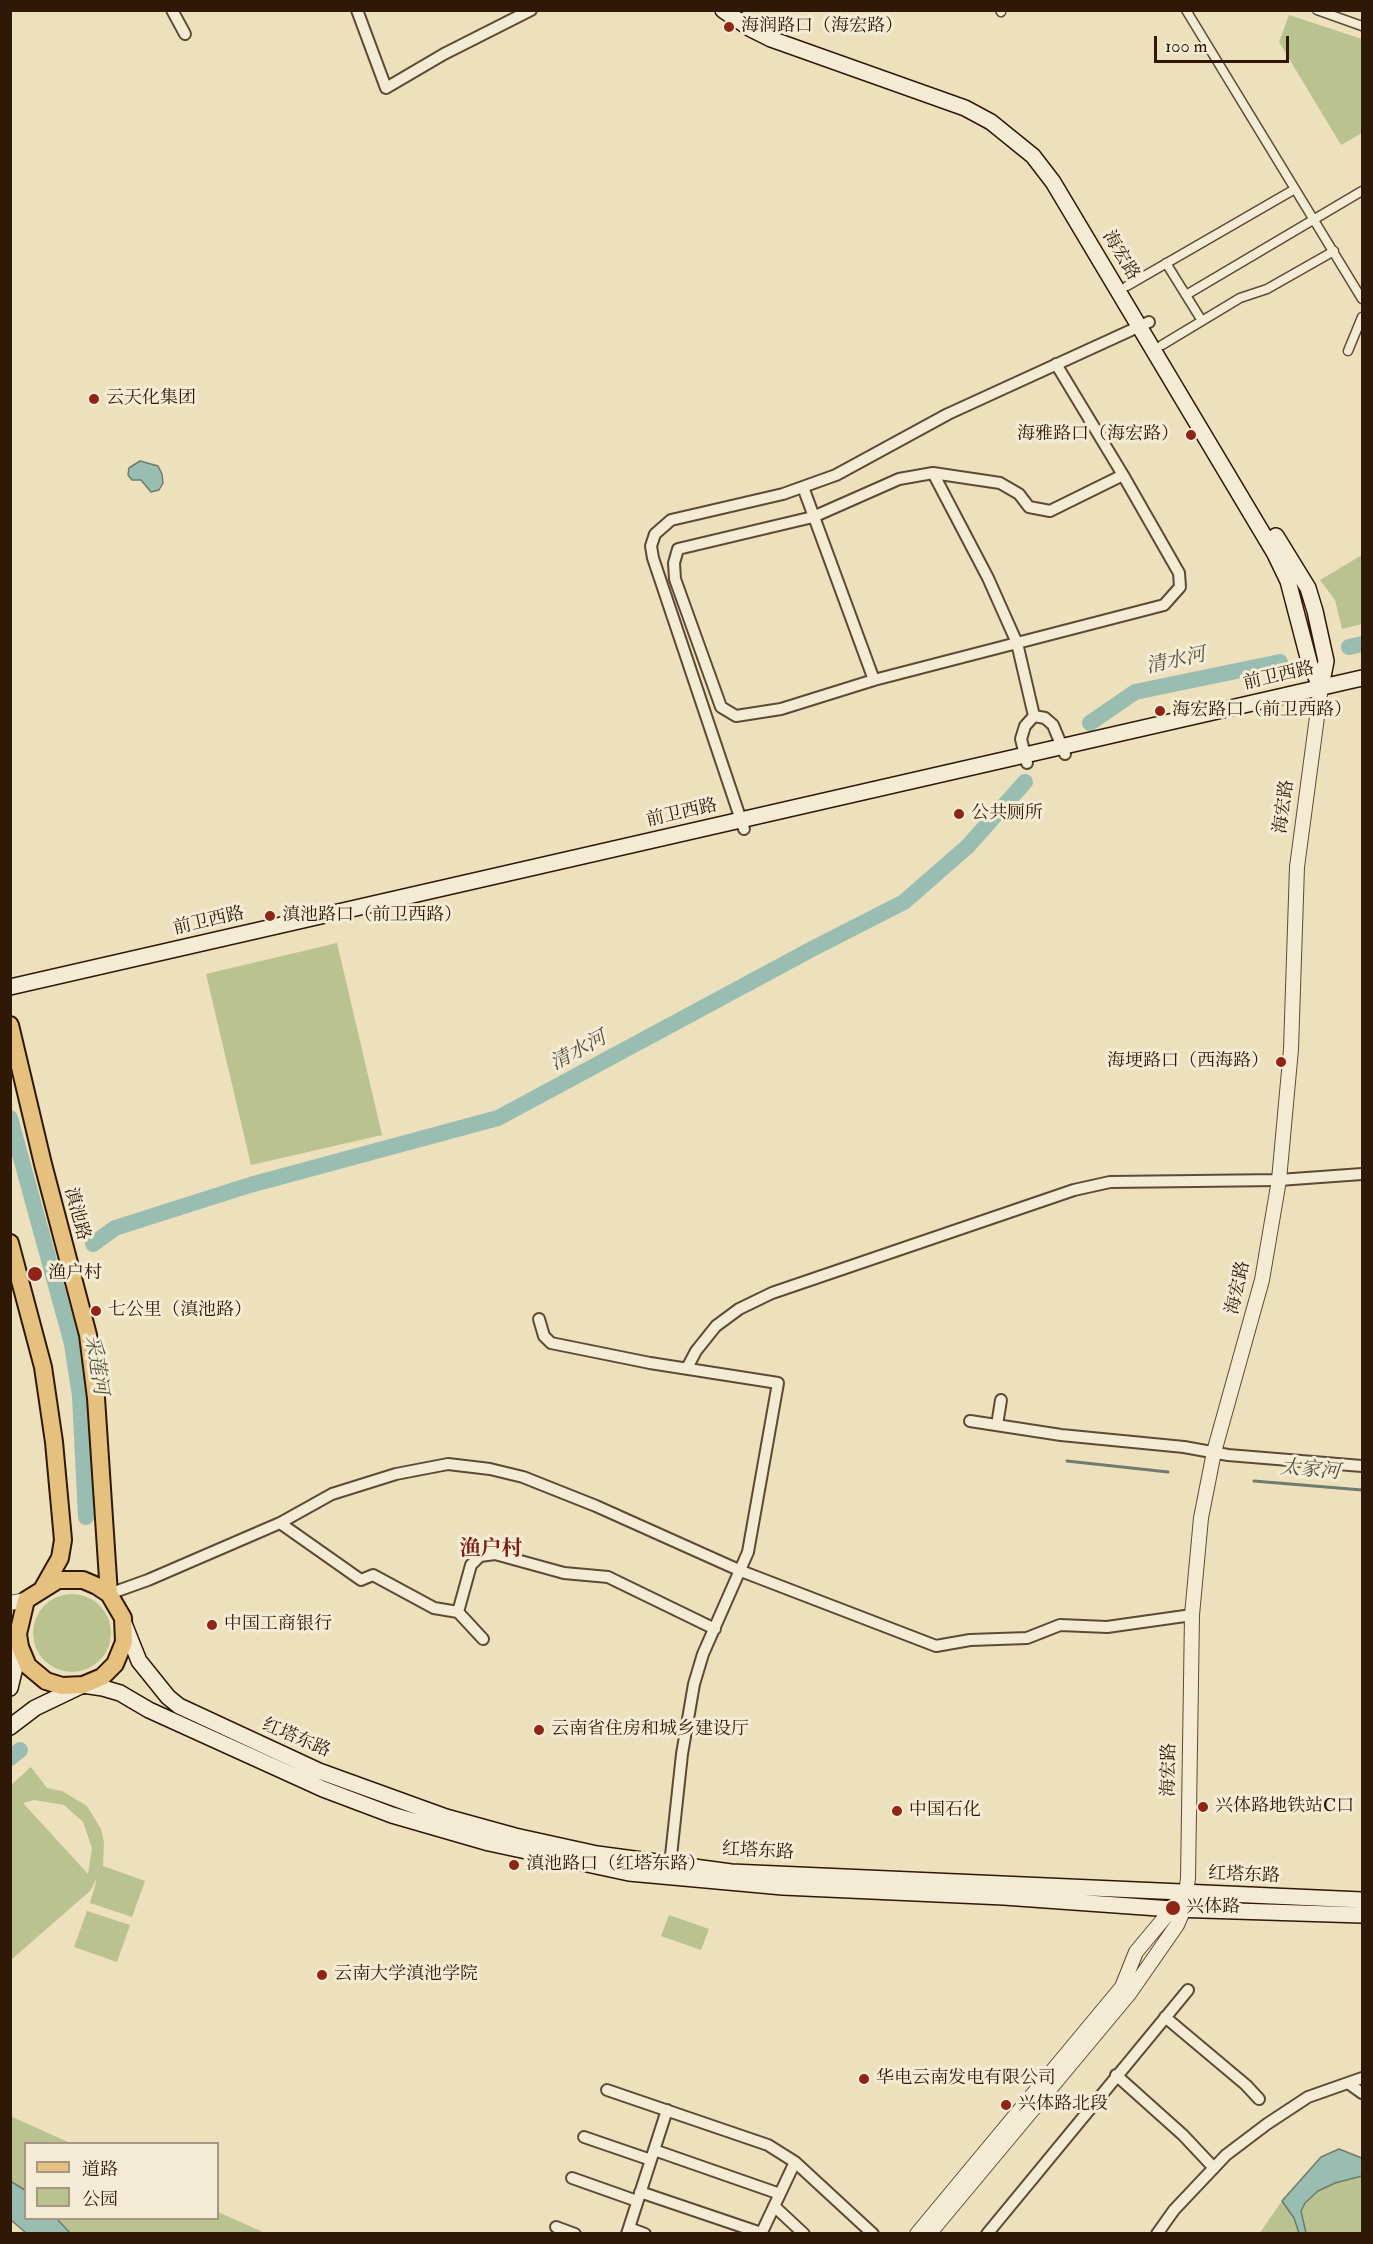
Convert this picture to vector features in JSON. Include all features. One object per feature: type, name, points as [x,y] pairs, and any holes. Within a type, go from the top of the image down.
[{"type":"main road","name":"海宏路","points":[[723,10],[750,29],[771,39],[965,108],[1016,141],[1033,156],[1053,182],[1144,325],[1275,554],[1288,581],[1310,664],[1321,692]]},
{"type":"main road","name":"海宏路","points":[[740,10],[775,29],[970,99],[996,114],[1040,150],[1061,177],[1127,286],[1144,325],[1162,345],[1308,588],[1326,661],[1321,692]]},
{"type":"main road","name":"前卫西路","points":[[1321,692],[1362,678]]},
{"type":"main road","name":"前卫西路","points":[[10,996],[1064,749],[1321,692],[1362,687]]},
{"type":"main road","name":"前卫西路","points":[[10,987],[345,916]]},
{"type":"main road","name":"滇池路","points":[[10,1025],[43,1164],[88,1335],[96,1398],[109,1594]]},
{"type":"main road","points":[[10,1243],[43,1367],[59,1496],[63,1540],[60,1558],[43,1588]]},
{"type":"main road","points":[[10,1727],[34,1708],[102,1677],[115,1664],[124,1642],[123,1618],[109,1594],[83,1580],[58,1580],[18,1601],[20,1616],[18,1653],[11,1682]]},
{"type":"main road","name":"红塔东路","points":[[123,1618],[139,1661],[168,1697],[246,1739],[319,1771],[446,1817],[515,1836],[597,1854],[731,1872],[1362,1900]]},
{"type":"main road","points":[[18,1653],[28,1666],[46,1681],[62,1686],[83,1685]]},
{"type":"main road","name":"红塔东路","points":[[83,1685],[120,1693],[281,1770],[392,1815],[489,1844],[629,1873],[762,1885],[1004,1897],[1178,1909],[1362,1915]]},
{"type":"street","points":[[172,10],[185,34]]},
{"type":"street","points":[[357,10],[386,88],[444,54],[531,10]]},
{"type":"street","points":[[1186,10],[1362,299]]},
{"type":"street","points":[[1317,10],[1362,26]]},
{"type":"street","points":[[1127,286],[1295,189]]},
{"type":"street","points":[[1185,295],[1362,191]]},
{"type":"street","points":[[1162,345],[1240,298],[1267,289],[1334,251]]},
{"type":"street","points":[[1166,263],[1202,321]]},
{"type":"street","points":[[1348,351],[1362,317]]},
{"type":"street","points":[[743,824],[653,558],[651,546],[655,534],[671,520],[803,487],[836,475],[948,414],[1144,325]]},
{"type":"street","points":[[1056,364],[1123,475],[1179,573],[1180,587],[1164,605],[874,680],[782,709],[736,716],[721,707],[675,579],[674,563],[678,549],[813,517],[899,479],[933,473],[1000,483],[1019,494],[1029,507],[1050,511],[1123,475]]},
{"type":"street","points":[[933,473],[988,578],[1017,643],[1034,716]]},
{"type":"street","points":[[803,487],[874,680]]},
{"type":"street","name":"海宏路","points":[[1185,1893],[1188,1878],[1192,1615],[1201,1518],[1214,1452],[1262,1280],[1279,1179],[1291,1049],[1297,867],[1321,692]]},
{"type":"street","points":[[1034,716],[1045,718],[1053,725],[1064,749]]},
{"type":"street","points":[[1026,759],[1021,740],[1025,726],[1034,716]]},
{"type":"street","points":[[687,1368],[696,1350],[716,1326],[739,1309],[772,1293],[1074,1190],[1110,1182],[1279,1179],[1362,1174]]},
{"type":"street","points":[[539,1319],[544,1336],[551,1343],[778,1383],[748,1552],[694,1684],[682,1754],[670,1865]]},
{"type":"street","points":[[997,1425],[1001,1400]]},
{"type":"street","points":[[970,1421],[1214,1452],[1362,1466]]},
{"type":"street","points":[[109,1594],[148,1580],[280,1523],[332,1494],[396,1474],[448,1464],[490,1469],[523,1477],[596,1506],[741,1570],[936,1646],[970,1640],[1027,1638],[1060,1625],[1107,1627],[1192,1615]]},
{"type":"street","points":[[280,1523],[361,1580],[373,1575],[434,1608],[458,1612],[483,1639]]},
{"type":"street","points":[[458,1612],[473,1561],[480,1556],[495,1554],[564,1573],[608,1577],[715,1629]]},
{"type":"street","points":[[929,2234],[960,2189],[1122,1987],[1136,1952],[1178,1909],[1185,1893]]},
{"type":"street","points":[[987,2234],[1188,1990]]},
{"type":"street","points":[[1165,2017],[1246,2085],[1259,2099]]},
{"type":"street","points":[[1116,2075],[1183,2135],[1214,2168]]},
{"type":"street","points":[[1156,2234],[1174,2210],[1214,2168],[1267,2124],[1308,2097],[1362,2078]]},
{"type":"street","points":[[1348,2083],[1362,2093]]},
{"type":"street","points":[[607,2090],[768,2145],[795,2162],[873,2234]]},
{"type":"street","points":[[645,2234],[628,2231],[667,2110]]},
{"type":"street","points":[[584,2137],[653,2155],[780,2194]]},
{"type":"street","points":[[572,2178],[761,2233],[795,2162]]},
{"type":"street","points":[[917,2234],[960,2189]]},
{"type":"street","points":[[774,2206],[804,2234]]},
{"type":"street","points":[[556,2227],[575,2234]]},
{"type":"green space","points":[[1289,15],[1362,39],[1362,133],[1341,145],[1279,42]]},
{"type":"green space","points":[[1362,555],[1362,624],[1342,629],[1335,600],[1320,580]]},
{"type":"green space","points":[[337,943],[382,1135],[251,1165],[206,974]]},
{"type":"green space","points":[[64,1594],[80,1594],[94,1600],[105,1611],[111,1625],[111,1641],[105,1655],[94,1666],[80,1672],[64,1672],[50,1666],[39,1655],[33,1641],[33,1625],[39,1611],[50,1600]]},
{"type":"green space","points":[[31,1767],[47,1788],[62,1791],[87,1806],[101,1829],[104,1842],[103,1866],[145,1881],[132,1917],[90,1903],[97,1878],[90,1891],[11,1960],[11,1785]],"holes":[[[34,1800],[64,1805],[83,1822],[92,1848],[88,1874],[23,1803]]]},
{"type":"green space","points":[[87,1911],[130,1925],[117,1962],[74,1947]]},
{"type":"green space","points":[[669,1915],[709,1929],[701,1950],[661,1936]]},
{"type":"green space","points":[[10,2116],[68,2142],[24,2142],[24,2220],[219,2220],[219,2212],[265,2233],[26,2233],[11,2220]]},
{"type":"green space","points":[[1339,2149],[1362,2158],[1362,2233],[1259,2234],[1282,2201],[1321,2157]]},
{"type":"water","points":[[140,461],[158,466],[163,483],[159,490],[151,492],[141,480],[132,480],[128,475],[129,468]]},
{"type":"water","points":[[1339,2149],[1362,2158],[1362,2176],[1335,2183],[1318,2191],[1305,2203],[1301,2211],[1306,2233],[1299,2233],[1294,2218],[1282,2201],[1321,2157]]},
{"type":"water","points":[[10,2181],[24,2189],[24,2220],[58,2220],[70,2233],[26,2233],[11,2220]]},
{"type":"waterway","name":"清水河","points":[[1349,647],[1362,644]]},
{"type":"waterway","name":"清水河","points":[[1090,723],[1135,692],[1280,662]]},
{"type":"waterway","name":"清水河","points":[[93,1244],[115,1228],[250,1185],[498,1118],[904,902],[968,846],[1025,782]]},
{"type":"waterway","name":"采莲河","points":[[10,1118],[72,1344],[80,1396],[86,1517]]},
{"type":"waterway","name":"太家河","points":[[1067,1461],[1168,1472]]},
{"type":"waterway","name":"太家河","points":[[1254,1481],[1362,1490]]},
{"type":"waterway","name":"采莲河","points":[[10,1758],[20,1750]]},
{"type":"place","name":"海润路口（海宏路）","points":[[729,27]]},
{"type":"place","name":"云天化集团","points":[[94,399]]},
{"type":"place","name":"海雅路口（海宏路）","points":[[1191,435]]},
{"type":"place","name":"海宏路口（前卫西路）","points":[[1160,711]]},
{"type":"place","name":"公共厕所","points":[[959,814]]},
{"type":"place","name":"滇池路口（前卫西路）","points":[[270,916]]},
{"type":"place","name":"海埂路口（西海路）","points":[[1281,1062]]},
{"type":"place","name":"渔户村","points":[[35,1274]]},
{"type":"place","name":"七公里（滇池路）","points":[[96,1311]]},
{"type":"place","name":"中国工商银行","points":[[212,1625]]},
{"type":"place","name":"云南省住房和城乡建设厅","points":[[539,1730]]},
{"type":"place","name":"兴体路地铁站C口","points":[[1203,1807]]},
{"type":"place","name":"中国石化","points":[[897,1811]]},
{"type":"place","name":"滇池路口（红塔东路）","points":[[514,1865]]},
{"type":"place","name":"兴体路","points":[[1173,1908]]},
{"type":"place","name":"云南大学滇池学院","points":[[322,1975]]},
{"type":"place","name":"华电云南发电有限公司","points":[[864,2079]]},
{"type":"place","name":"兴体路北段","points":[[1006,2105]]},
{"type":"district","name":"渔户村","points":[[491,1550]]}]
